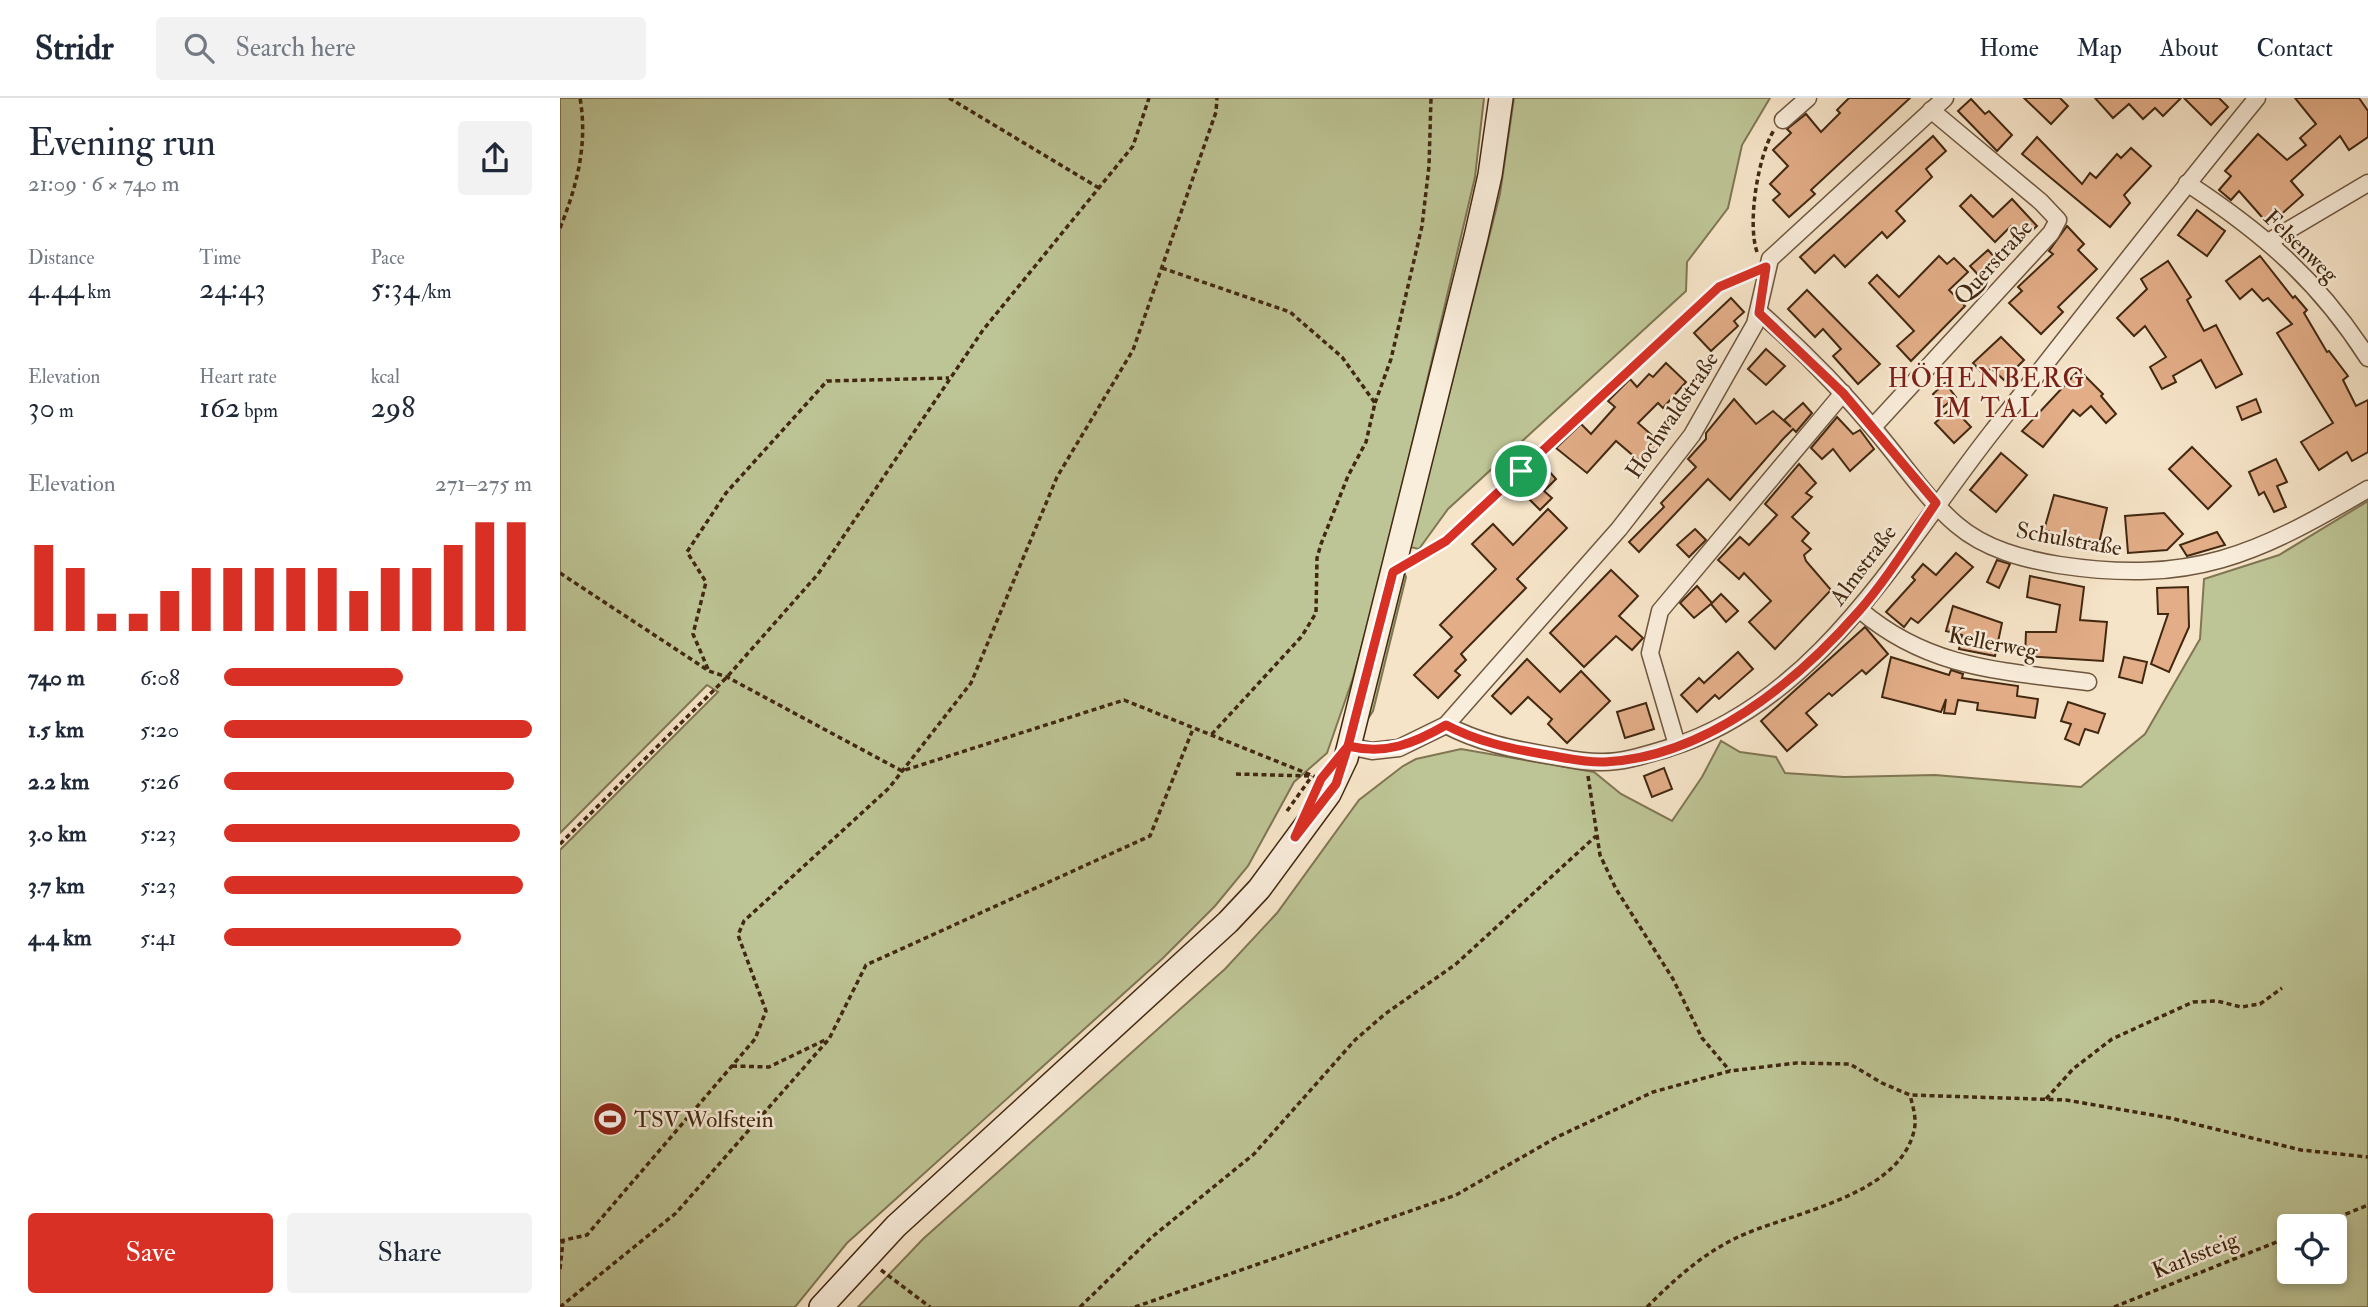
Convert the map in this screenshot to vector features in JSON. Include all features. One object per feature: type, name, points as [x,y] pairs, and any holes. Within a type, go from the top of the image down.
[{"type":"main road","points":[[821,1307],[896,1226],[1228,922],[1259,889],[1336,784],[1393,572],[1476,237],[1490,175],[1501,98]]},
{"type":"street","points":[[1783,120],[1808,98]]},
{"type":"street","points":[[1766,267],[1777,252],[1945,98]]},
{"type":"street","name":"Almstraße","points":[[1446,725],[1489,743],[1586,761],[1622,760],[1677,745],[1722,726],[1778,688],[1860,610],[1936,503],[2187,183],[2258,98]]},
{"type":"street","name":"Querstraße","points":[[1874,428],[2051,233],[2058,220],[2041,202],[1931,110]]},
{"type":"street","name":"Felsenweg","points":[[2187,183],[2270,241],[2307,279],[2368,358]]},
{"type":"street","points":[[2270,241],[2368,183]]},
{"type":"street","name":"Hochwaldstraße","points":[[1446,725],[1483,679],[1612,538],[1659,480],[1709,409],[1759,313],[1766,267]]},
{"type":"street","name":"Schulstraße","points":[[1759,313],[1843,393],[1936,503],[1966,533],[1998,549],[2027,558],[2098,571],[2158,572],[2204,566],[2272,543],[2368,489]]},
{"type":"street","points":[[1677,745],[1650,653],[1660,611],[1843,393]]},
{"type":"street","name":"Kellerweg","points":[[1860,610],[1895,637],[1945,660],[1972,667],[2088,682]]},
{"type":"street","points":[[1348,746],[1372,751],[1399,748],[1446,725]]},
{"type":"lane","points":[[1393,572],[1446,541],[1719,287],[1766,267]]},
{"type":"path","points":[[560,228],[572,200],[583,154],[580,98]]},
{"type":"path","points":[[949,98],[1100,188]]},
{"type":"path","points":[[560,844],[727,677],[818,574],[983,330],[1133,146],[1149,98]]},
{"type":"path","points":[[560,1269],[561,1241],[587,1235],[755,1039],[766,1011],[738,935],[744,921],[888,789],[971,683],[1057,477],[1133,350],[1216,112],[1217,98]]},
{"type":"path","points":[[1211,735],[1302,636],[1316,613],[1317,558],[1348,476],[1366,442],[1375,403],[1391,359],[1422,226],[1429,166],[1430,98]]},
{"type":"path","points":[[1766,267],[1754,244],[1755,210],[1762,155],[1783,120]]},
{"type":"path","points":[[1162,268],[1290,312],[1342,357],[1375,403]]},
{"type":"path","points":[[709,671],[693,634],[706,582],[687,552],[726,493],[827,381],[950,378]]},
{"type":"path","points":[[560,573],[709,671],[727,677],[902,771],[1124,700],[1314,777]]},
{"type":"path","points":[[560,1307],[676,1213],[828,1039],[866,965],[1150,836],[1193,729]]},
{"type":"path","points":[[1586,761],[1600,855],[1616,889],[1666,968],[1702,1038],[1730,1072]]},
{"type":"path","points":[[1236,774],[1314,777]]},
{"type":"path","points":[[1287,811],[1314,777]]},
{"type":"path","points":[[1080,1307],[1152,1237],[1254,1154],[1356,1040],[1385,1014],[1456,964],[1596,836]]},
{"type":"path","points":[[2046,1099],[2073,1069],[2112,1039],[2193,1002],[2217,1001],[2241,1007],[2260,1004],[2282,988]]},
{"type":"path","points":[[732,1066],[769,1067],[828,1039]]},
{"type":"path","points":[[1135,1307],[1456,1195],[1558,1137],[1653,1092],[1730,1072],[1796,1063],[1850,1064],[1882,1083],[1910,1094],[2046,1099],[2170,1118],[2301,1150],[2368,1157]]},
{"type":"path","points":[[1647,1307],[1677,1277],[1736,1237],[1854,1192],[1879,1178],[1901,1156],[1914,1131],[1915,1116],[1910,1094]]},
{"type":"path","points":[[2346,1214],[2368,1205]]},
{"type":"path","name":"Karlssteig","points":[[2114,1307],[2277,1242]]},
{"type":"path","points":[[880,1269],[930,1307]]},
{"type":"green space","points":[[560,98],[1484,98],[1475,177],[1382,572],[1353,678],[1327,753],[1294,782],[1248,866],[1215,906],[1163,958],[847,1243],[795,1307],[560,1307],[560,850],[718,692],[707,685],[560,833]]},
{"type":"green space","points":[[1514,98],[1770,98],[1742,145],[1728,208],[1687,262],[1686,291],[1448,509],[1419,549],[1410,547],[1500,194]]},
{"type":"green space","points":[[2368,501],[2368,1307],[858,1307],[923,1239],[1225,969],[1277,913],[1359,800],[1403,766],[1416,759],[1461,749],[1594,772],[1621,794],[1672,821],[1702,777],[1721,741],[1740,752],[1776,757],[1785,773],[1844,777],[1935,775],[2081,787],[2145,734],[2200,639],[2204,579],[2279,555]]},
{"type":"green space","points":[[1404,572],[1406,577],[1373,711],[1367,720]]},
{"type":"building","points":[[1849,98],[1910,98],[1811,190],[1815,194],[1789,217],[1773,200],[1780,194],[1770,184],[1788,166],[1773,150],[1791,133],[1787,129],[1806,114],[1821,132],[1840,113],[1837,110]]},
{"type":"building","points":[[2024,98],[2060,98],[2068,106],[2051,124]]},
{"type":"building","points":[[2095,98],[2181,98],[2163,116],[2155,108],[2143,119],[2129,104],[2113,118]]},
{"type":"building","points":[[2184,98],[2219,98],[2228,107],[2211,125]]},
{"type":"building","points":[[2295,98],[2359,98],[2368,111],[2368,137],[2349,150],[2340,136],[2291,181],[2303,195],[2269,225],[2239,191],[2231,200],[2219,190],[2231,176],[2225,171],[2258,134],[2287,160],[2306,145],[2300,138],[2316,124]]},
{"type":"building","points":[[1971,99],[1985,114],[1989,111],[2012,135],[1997,151],[1958,111]]},
{"type":"building","points":[[1933,136],[1946,151],[1926,169],[1932,177],[1896,211],[1905,221],[1887,238],[1882,232],[1845,267],[1834,255],[1815,273],[1800,257]]},
{"type":"building","points":[[2037,137],[2082,184],[2090,173],[2096,178],[2117,154],[2121,158],[2131,148],[2151,166],[2124,195],[2130,203],[2110,227],[2022,154]]},
{"type":"building","points":[[1971,195],[1993,217],[2012,199],[2037,226],[2023,239],[2011,226],[1995,242],[1960,206]]},
{"type":"building","points":[[2197,210],[2225,231],[2207,256],[2178,235]]},
{"type":"building","points":[[2067,226],[2084,244],[2078,250],[2097,269],[2058,307],[2063,312],[2041,334],[2009,303],[2022,291],[2018,287],[2053,254],[2049,251]]},
{"type":"building","points":[[1988,250],[2001,264],[1983,280],[1970,266]]},
{"type":"building","points":[[1939,256],[1947,264],[1954,258],[1968,272],[1949,290],[1965,306],[1911,361],[1897,346],[1914,331],[1869,283],[1877,275],[1899,297]]},
{"type":"building","points":[[2260,256],[2293,298],[2295,296],[2307,310],[2304,313],[2327,352],[2329,351],[2348,376],[2343,380],[2356,406],[2368,400],[2368,452],[2352,461],[2347,452],[2319,470],[2301,442],[2333,423],[2277,333],[2292,324],[2268,298],[2263,301],[2252,289],[2240,299],[2226,281]]},
{"type":"building","points":[[2168,261],[2191,297],[2187,300],[2204,331],[2216,325],[2242,374],[2216,388],[2201,360],[2173,376],[2176,382],[2162,389],[2150,367],[2166,357],[2145,326],[2134,336],[2117,318],[2147,289],[2141,279]]},
{"type":"building","points":[[1807,290],[1880,364],[1858,384],[1833,356],[1841,349],[1823,329],[1815,337],[1788,309]]},
{"type":"building","points":[[1731,298],[1744,312],[1734,321],[1738,326],[1711,351],[1694,333]]},
{"type":"building","points":[[2001,337],[2024,360],[2004,380],[1991,368],[1984,375],[1973,363]]},
{"type":"building","points":[[1766,349],[1785,366],[1766,385],[1748,369]]},
{"type":"building","points":[[1666,363],[1686,382],[1663,408],[1658,403],[1638,423],[1661,443],[1643,464],[1616,441],[1587,473],[1556,448],[1581,424],[1591,434],[1615,407],[1608,401],[1630,379],[1637,387],[1649,374],[1653,377]]},
{"type":"building","points":[[2079,370],[2103,394],[2101,396],[2116,414],[2106,423],[2091,406],[2080,416],[2073,410],[2043,447],[2022,431]]},
{"type":"building","points":[[1945,383],[1956,397],[1943,407],[1933,394]]},
{"type":"building","points":[[1734,399],[1756,424],[1773,411],[1791,427],[1784,420],[1803,403],[1812,413],[1796,432],[1793,429],[1783,439],[1730,500],[1708,479],[1639,552],[1629,542],[1664,507],[1661,503],[1696,467],[1688,459],[1706,439],[1706,433]]},
{"type":"building","points":[[2256,399],[2261,412],[2242,420],[2237,407]]},
{"type":"building","points":[[1952,407],[1971,427],[1954,443],[1935,423]]},
{"type":"building","points":[[1837,417],[1853,434],[1860,430],[1874,449],[1850,471],[1833,449],[1822,459],[1811,448]]},
{"type":"building","points":[[2192,447],[2231,486],[2208,509],[2169,469]]},
{"type":"building","points":[[2001,453],[2027,475],[1996,512],[1970,490]]},
{"type":"building","points":[[2276,459],[2287,482],[2277,486],[2286,507],[2274,512],[2264,492],[2259,495],[2249,472]]},
{"type":"building","points":[[1799,464],[1816,483],[1806,493],[1812,497],[1792,517],[1809,533],[1802,541],[1811,549],[1804,555],[1806,561],[1831,590],[1775,649],[1749,622],[1771,601],[1744,573],[1739,579],[1718,560],[1740,537],[1749,545],[1777,515],[1765,504]]},
{"type":"building","points":[[1546,468],[1556,479],[1544,491],[1552,498],[1540,510],[1521,491]]},
{"type":"building","points":[[2054,495],[2107,508],[2098,548],[2044,530]]},
{"type":"building","points":[[1548,509],[1567,528],[1517,579],[1526,588],[1461,654],[1466,660],[1455,671],[1460,675],[1438,698],[1414,675],[1452,637],[1440,625],[1496,569],[1472,544],[1493,524],[1513,545]]},
{"type":"building","points":[[2164,513],[2183,534],[2167,550],[2128,553],[2125,516]]},
{"type":"building","points":[[1695,529],[1706,540],[1689,557],[1677,545]]},
{"type":"building","points":[[2217,532],[2225,545],[2187,556],[2180,545]]},
{"type":"building","points":[[1956,553],[1973,567],[1918,623],[1911,618],[1904,627],[1886,612],[1915,580],[1912,577],[1923,564],[1936,575]]},
{"type":"building","points":[[1997,560],[2010,564],[1999,588],[1987,582]]},
{"type":"building","points":[[1611,570],[1638,596],[1619,616],[1643,638],[1632,650],[1616,636],[1584,667],[1550,633]]},
{"type":"building","points":[[2030,576],[2084,587],[2080,620],[2107,622],[2103,661],[2025,656],[2026,632],[2056,632],[2060,605],[2027,597]]},
{"type":"building","points":[[1697,586],[1712,603],[1721,594],[1738,611],[1726,622],[1711,604],[1694,618],[1680,603]]},
{"type":"building","points":[[2188,587],[2189,627],[2169,672],[2151,664],[2168,614],[2158,614],[2157,588]]},
{"type":"building","points":[[1953,606],[2002,623],[1995,656],[1959,649],[1962,635],[1946,631]]},
{"type":"building","points":[[1865,627],[1888,654],[1866,674],[1862,670],[1832,696],[1829,693],[1806,713],[1817,725],[1787,751],[1761,721]]},
{"type":"building","points":[[1738,652],[1753,669],[1719,699],[1715,695],[1697,712],[1681,695],[1699,678],[1704,683]]},
{"type":"building","points":[[1891,657],[1949,675],[1951,670],[1963,674],[1962,678],[2018,686],[2017,696],[2038,699],[2035,718],[1977,710],[1978,703],[1958,700],[1955,714],[1944,713],[1946,699],[1941,712],[1882,697]]},
{"type":"building","points":[[2124,657],[2147,662],[2142,683],[2119,677]]},
{"type":"building","points":[[1527,659],[1560,692],[1581,671],[1610,701],[1567,743],[1548,724],[1552,719],[1528,697],[1511,714],[1492,696]]},
{"type":"building","points":[[2068,702],[2105,714],[2098,733],[2085,729],[2079,745],[2065,739],[2071,724],[2061,721]]},
{"type":"building","points":[[1646,703],[1654,729],[1625,738],[1617,712]]},
{"type":"building","points":[[1664,768],[1672,789],[1652,797],[1644,776]]},
{"type":"place","name":"TSV Wolfstein","points":[[610,1119]]},
{"type":"district","name":"HÖHENBERG IM TAL","points":[[1987,394]]},
{"type":"route","points":[[1521,471],[1446,541],[1393,572],[1348,746],[1321,779],[1301,818],[1295,837],[1336,784],[1343,769],[1348,746],[1372,751],[1399,748],[1446,725],[1471,737],[1513,749],[1604,762],[1648,754],[1695,739],[1722,726],[1778,688],[1840,631],[1878,587],[1936,503],[1843,393],[1781,331],[1759,313],[1766,267],[1739,276],[1719,287],[1521,471]]}]
